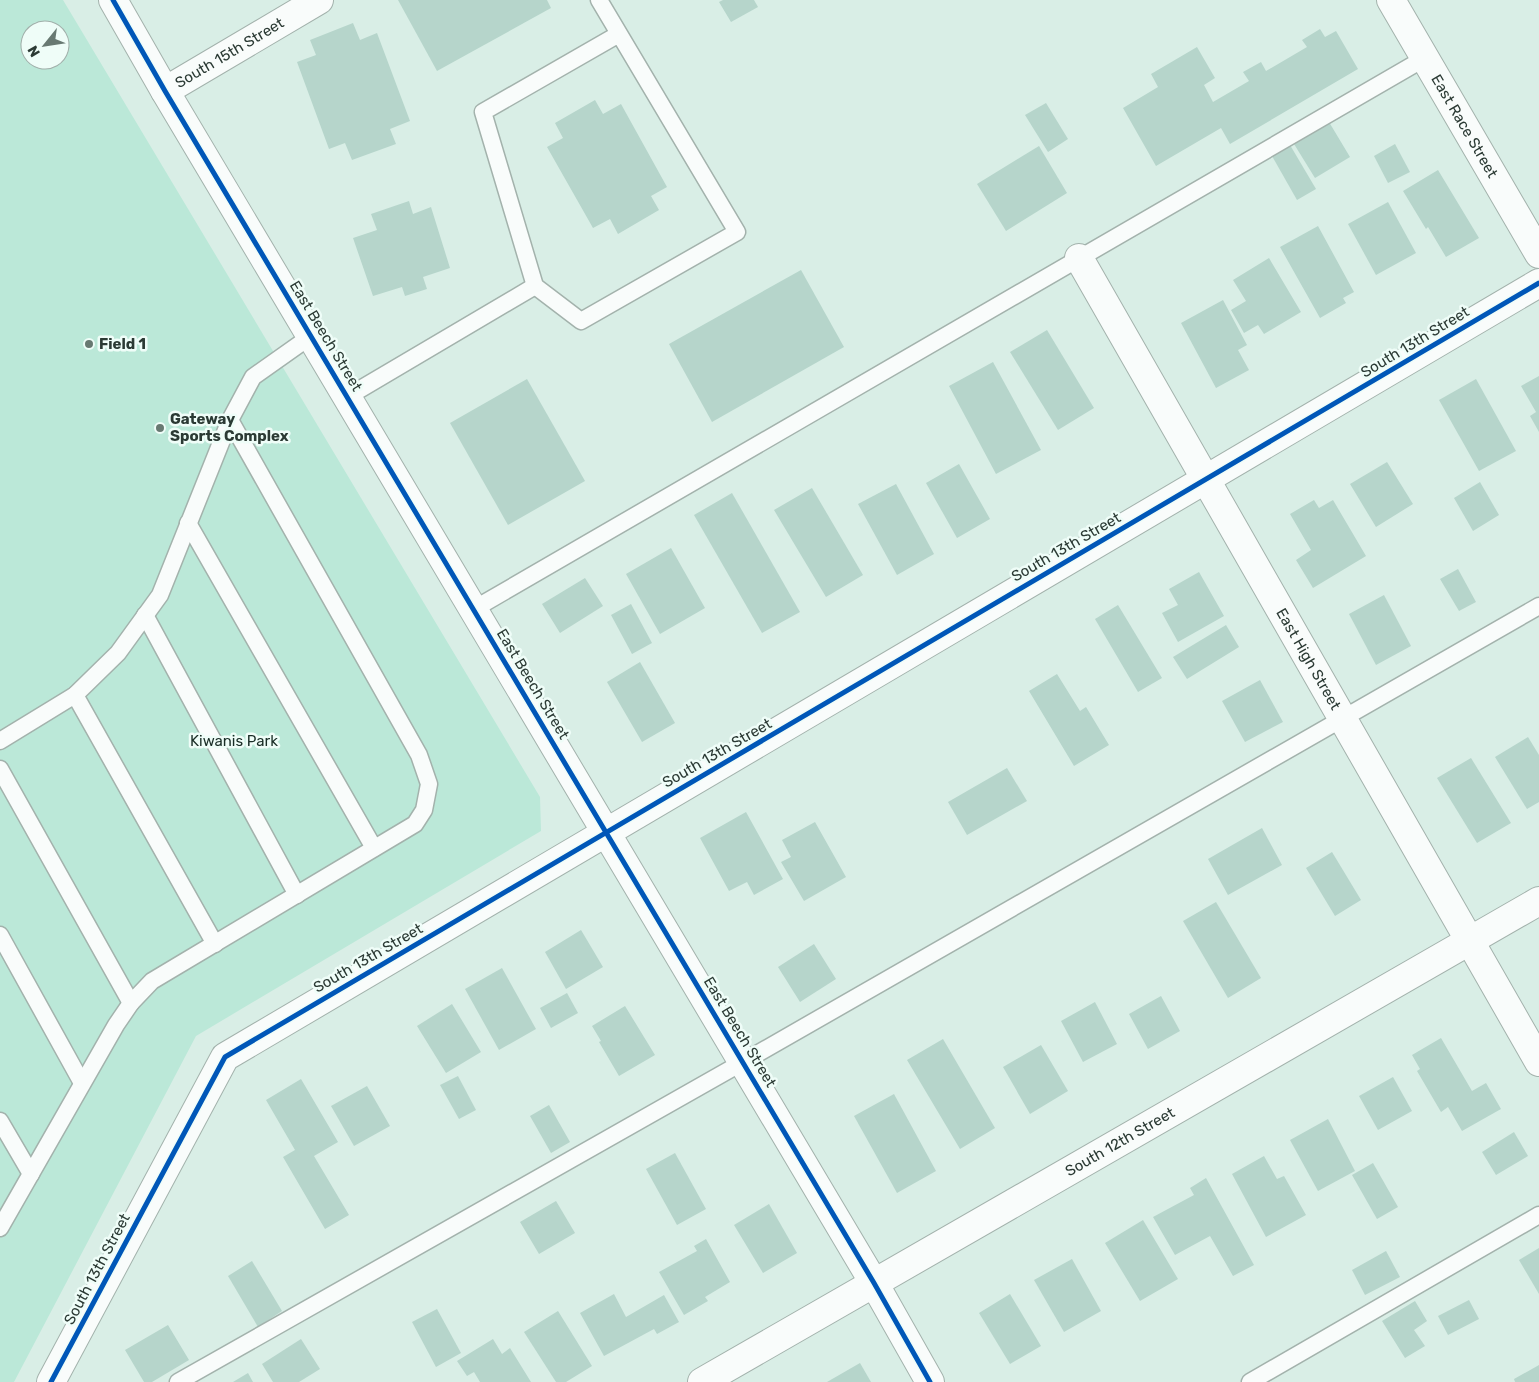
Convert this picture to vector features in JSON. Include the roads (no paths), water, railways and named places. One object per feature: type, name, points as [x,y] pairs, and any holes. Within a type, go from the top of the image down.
[{"type":"street","name":"East Beech Street","points":[[113,0],[165,91],[874,1283],[930,1382]]},
{"type":"street","name":"South 15th Street","points":[[165,91],[319,0]]},
{"type":"street","name":"East Race Street","points":[[1391,0],[1539,254]]},
{"type":"street","name":"East High Street","points":[[1079,258],[1539,1062]]},
{"type":"street","name":"South 13th Street","points":[[51,1382],[225,1057],[1539,283]]},
{"type":"street","name":"South 12th Street","points":[[702,1382],[1539,901]]},
{"type":"lane","points":[[599,0],[737,232],[581,321],[535,286],[483,112],[619,34]]},
{"type":"lane","points":[[474,609],[1425,58]]},
{"type":"lane","points":[[347,397],[535,286]]},
{"type":"lane","points":[[0,741],[75,695],[118,653],[160,595],[230,420],[253,378],[311,336]]},
{"type":"lane","points":[[0,1228],[116,1025],[131,1003],[152,982],[415,824],[424,810],[429,784],[419,755],[230,420]]},
{"type":"lane","points":[[188,523],[374,848]]},
{"type":"lane","points":[[178,1382],[743,1062],[1539,606]]},
{"type":"lane","points":[[145,616],[297,895]]},
{"type":"lane","points":[[75,695],[215,944]]},
{"type":"lane","points":[[0,769],[131,1003]]},
{"type":"lane","points":[[0,935],[82,1083]]},
{"type":"lane","points":[[0,1121],[31,1174]]},
{"type":"lane","points":[[1250,1382],[1539,1215]]},
{"type":"place","name":"Field 1","points":[[89,344]]},
{"type":"place","name":"Gateway Sports Complex","points":[[160,428]]},
{"type":"park label","name":"Kiwanis Park","points":[[234,741]]}]
